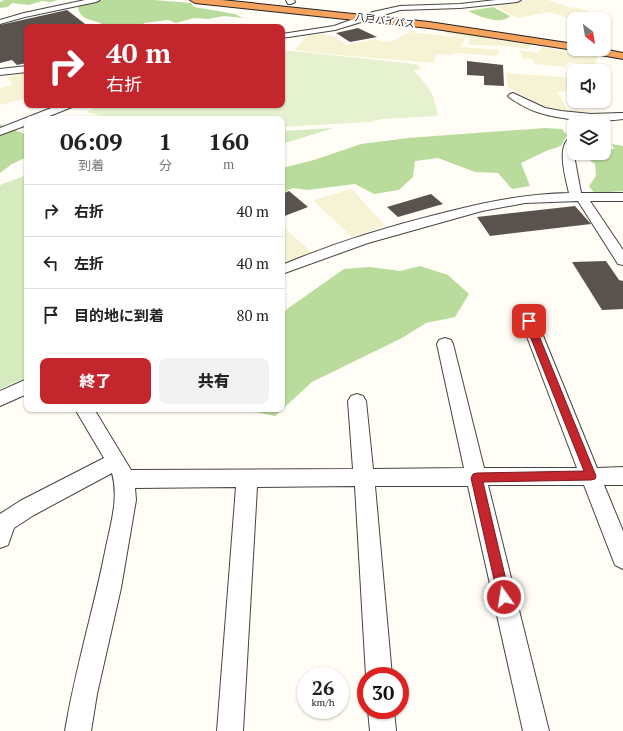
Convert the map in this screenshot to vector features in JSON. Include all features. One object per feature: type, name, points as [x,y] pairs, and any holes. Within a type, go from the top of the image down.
[{"type":"highway","name":"八戸バイパス","points":[[195,0],[372,16],[567,46]]},
{"type":"highway","name":"八戸バイパス","points":[[233,0],[499,30],[567,42]]},
{"type":"highway","points":[[611,49],[623,51]]},
{"type":"highway","points":[[611,54],[623,56]]},
{"type":"street","points":[[0,22],[24,15],[96,0]]},
{"type":"street","points":[[426,0],[440,6]]},
{"type":"street","points":[[285,36],[335,28],[400,8],[486,4],[516,0]]},
{"type":"street","points":[[0,72],[24,69]]},
{"type":"street","points":[[513,96],[540,109],[564,116],[584,118],[622,115]]},
{"type":"street","points":[[40,116],[60,108]]},
{"type":"street","points":[[611,124],[622,115]]},
{"type":"street","points":[[0,132],[24,123]]},
{"type":"street","points":[[569,160],[579,198],[623,261]]},
{"type":"street","points":[[285,269],[344,246],[392,230],[510,201],[536,198],[623,197]]},
{"type":"street","points":[[529,321],[623,558]]},
{"type":"street","points":[[445,344],[536,731]]},
{"type":"street","points":[[0,399],[24,387]]},
{"type":"street","points":[[357,401],[378,667]]},
{"type":"street","points":[[78,731],[84,694],[110,588],[126,500],[120,470],[86,412]]},
{"type":"street","points":[[2,523],[27,508],[120,470],[247,479],[623,476]]},
{"type":"street","points":[[230,731],[247,479]]},
{"type":"street","points":[[382,719],[383,731]]},
{"type":"shaded area","points":[[528,0],[548,0],[572,8],[575,7],[591,12],[567,12],[567,18],[550,12],[518,18],[494,6]]},
{"type":"shaded area","points":[[448,31],[505,39],[531,44],[532,46],[527,49],[509,46],[472,45],[468,44],[470,38],[446,34]]},
{"type":"shaded area","points":[[410,32],[465,38],[461,47],[499,50],[497,56],[456,53],[452,55],[437,54],[433,63],[294,50],[309,35],[321,34],[336,37],[346,45],[374,39],[383,42],[393,41]]},
{"type":"shaded area","points":[[542,47],[567,51],[567,56],[598,56],[595,64],[569,62],[566,67],[535,64],[533,59],[522,58],[520,50],[538,53]]},
{"type":"shaded area","points":[[24,73],[24,99],[0,105],[0,88],[13,85],[7,77]]},
{"type":"shaded area","points":[[506,73],[567,77],[567,91],[557,92],[567,109],[603,112],[594,115],[564,113],[543,107],[508,87]]},
{"type":"shaded area","points":[[352,189],[385,226],[352,237],[313,200]]},
{"type":"shaded area","points":[[285,228],[312,253],[285,264]]},
{"type":"green space","points":[[4,0],[58,0],[51,2],[42,1],[29,5],[12,3],[8,7],[0,8],[0,2]]},
{"type":"green space","points":[[103,0],[153,0],[191,3],[194,7],[235,14],[243,18],[224,16],[208,19],[194,18],[176,23],[168,20],[144,24],[102,24],[82,16],[78,6]]},
{"type":"green space","points":[[493,7],[510,16],[506,19],[495,20],[468,11]]},
{"type":"green space","points":[[285,50],[416,64],[421,69],[413,70],[423,81],[433,96],[438,116],[285,127],[285,116],[102,116],[86,112],[95,108],[285,108]]},
{"type":"green space","points":[[0,124],[24,134],[24,158],[12,164],[0,173]]},
{"type":"green space","points":[[334,128],[285,143],[285,131]]},
{"type":"green space","points":[[545,128],[562,129],[567,135],[561,146],[546,151],[521,163],[530,186],[512,189],[498,173],[475,172],[438,158],[415,161],[413,177],[399,190],[374,194],[355,184],[307,190],[293,188],[285,192],[285,167],[314,160],[361,144],[408,138]]},
{"type":"green space","points":[[612,144],[623,146],[623,191],[594,193],[589,186],[596,176],[595,164],[590,160],[611,160],[611,149],[614,149]]},
{"type":"green space","points":[[24,176],[24,377],[0,389],[0,185]]},
{"type":"green space","points":[[420,266],[448,275],[469,294],[455,317],[426,323],[402,338],[312,382],[285,407],[285,311],[344,269],[370,267],[400,271]]},
{"type":"green space","points":[[256,412],[279,412],[275,416]]},
{"type":"building","points":[[67,10],[85,24],[24,24],[24,64],[17,65],[12,60],[0,63],[0,25]]},
{"type":"building","points":[[358,28],[377,37],[350,42],[336,33]]},
{"type":"building","points":[[467,61],[503,65],[504,86],[484,85],[484,76],[467,75]]},
{"type":"building","points":[[289,191],[308,207],[285,216],[285,193]]},
{"type":"building","points":[[431,194],[443,204],[398,217],[387,207]]},
{"type":"building","points":[[575,206],[591,224],[490,236],[477,217]]},
{"type":"building","points":[[606,261],[619,280],[623,281],[623,309],[602,310],[572,262]]},
{"type":"route","points":[[504,597],[477,478],[591,476],[529,321]]}]
